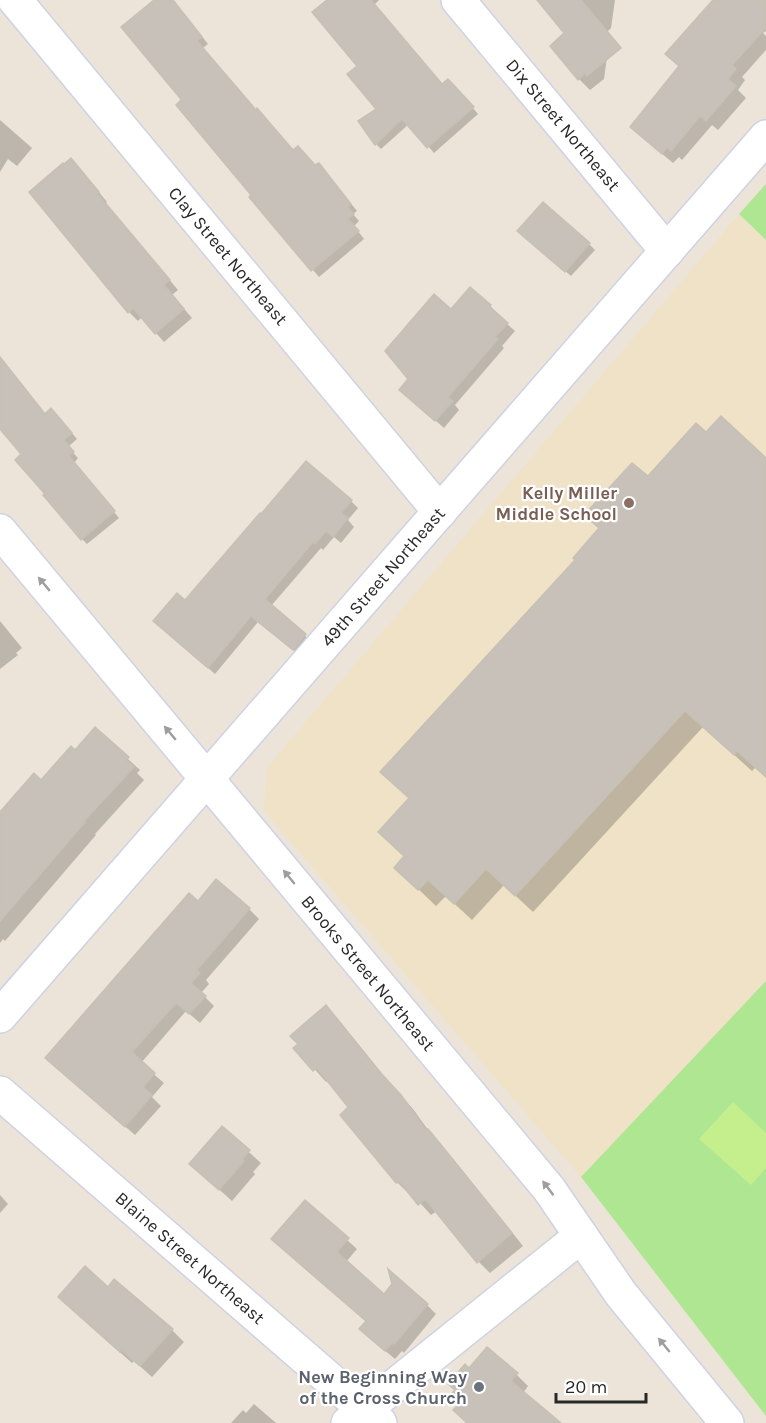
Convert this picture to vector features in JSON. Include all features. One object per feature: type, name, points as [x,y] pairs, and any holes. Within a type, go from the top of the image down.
[{"type":"street","name":"Clay Street Northeast","points":[[15,0],[440,512]]},
{"type":"street","name":"Dix Street Northeast","points":[[458,0],[667,251]]},
{"type":"street","name":"49th Street Northeast","points":[[0,1016],[766,137]]},
{"type":"street","name":"Brooks Street Northeast","points":[[0,531],[549,1189],[621,1294],[728,1423]]},
{"type":"street","name":"Blaine Street Northeast","points":[[0,1093],[364,1419]]},
{"type":"street","points":[[364,1419],[582,1236]]},
{"type":"shaded area","name":"Kelly Miller Middle School","points":[[739,214],[766,240],[766,981],[581,1177],[263,810],[268,766]]},
{"type":"green space","points":[[766,184],[766,240],[739,214]]},
{"type":"green space","points":[[766,981],[766,1416],[581,1177]]},
{"type":"green space","points":[[733,1102],[766,1133],[766,1168],[751,1185],[699,1139]]},
{"type":"building","points":[[154,0],[173,0],[202,37],[197,41],[256,110],[257,108],[293,150],[298,146],[315,165],[319,163],[351,204],[347,207],[354,214],[348,219],[359,231],[311,271],[176,105],[181,100],[180,98],[121,27]]},
{"type":"building","points":[[327,0],[371,0],[442,84],[448,79],[474,107],[427,148],[402,119],[375,145],[358,121],[376,109],[347,74],[357,66],[312,12]]},
{"type":"building","points":[[537,0],[581,0],[621,48],[587,76],[585,73],[578,80],[550,46],[564,33]]},
{"type":"building","points":[[713,0],[766,0],[766,28],[732,65],[736,69],[728,79],[736,86],[706,121],[700,116],[671,151],[667,147],[662,154],[630,127],[679,66],[665,54]]},
{"type":"building","points":[[71,158],[99,192],[97,193],[170,280],[164,285],[184,309],[155,334],[133,308],[128,313],[29,192]]},
{"type":"building","points":[[543,202],[590,243],[565,272],[517,231]]},
{"type":"building","points":[[470,287],[508,323],[495,337],[498,339],[448,397],[453,401],[435,421],[399,390],[408,379],[385,351],[434,294],[451,309]]},
{"type":"building","points":[[0,357],[45,414],[51,408],[72,433],[64,440],[74,452],[69,456],[115,511],[81,540],[15,460],[21,454],[0,429]]},
{"type":"building","points":[[721,416],[766,458],[766,777],[737,751],[734,755],[685,711],[515,896],[486,869],[454,904],[428,880],[418,890],[394,868],[404,856],[378,832],[409,798],[380,772],[575,560],[573,558],[599,528],[584,515],[632,463],[648,476],[696,423],[706,432]]},
{"type":"building","points":[[306,461],[352,500],[341,513],[348,518],[333,537],[326,531],[315,544],[313,542],[265,599],[306,634],[293,650],[251,616],[208,668],[153,621],[177,593],[185,600]]},
{"type":"building","points":[[95,727],[129,757],[126,760],[134,767],[84,821],[0,921],[0,812],[34,773],[41,780],[71,746],[75,750]]},
{"type":"building","points":[[216,879],[250,908],[197,970],[200,973],[191,983],[206,996],[189,1014],[176,1003],[132,1052],[155,1073],[143,1087],[152,1095],[125,1127],[45,1058],[189,893],[198,901]]},
{"type":"building","points":[[326,1005],[512,1233],[477,1263],[427,1201],[418,1205],[400,1182],[396,1183],[340,1115],[348,1107],[317,1068],[313,1071],[293,1048],[298,1044],[290,1036]]},
{"type":"building","points":[[222,1126],[250,1150],[242,1160],[244,1161],[219,1190],[189,1164]]},
{"type":"building","points":[[305,1200],[349,1238],[337,1252],[384,1294],[392,1284],[388,1269],[428,1304],[394,1344],[392,1343],[385,1351],[359,1329],[366,1321],[271,1239]]},
{"type":"building","points":[[85,1266],[108,1287],[114,1279],[173,1329],[140,1366],[121,1350],[120,1352],[58,1297]]},
{"type":"building","points":[[487,1347],[518,1373],[511,1381],[561,1423],[467,1423],[453,1410],[459,1404],[449,1396],[455,1390],[448,1384],[465,1364],[469,1368]]},
{"type":"place","name":"Kelly Miller Middle School","points":[[629,503]]},
{"type":"place","name":"New Beginning Way of the Cross Church","points":[[479,1387]]}]
